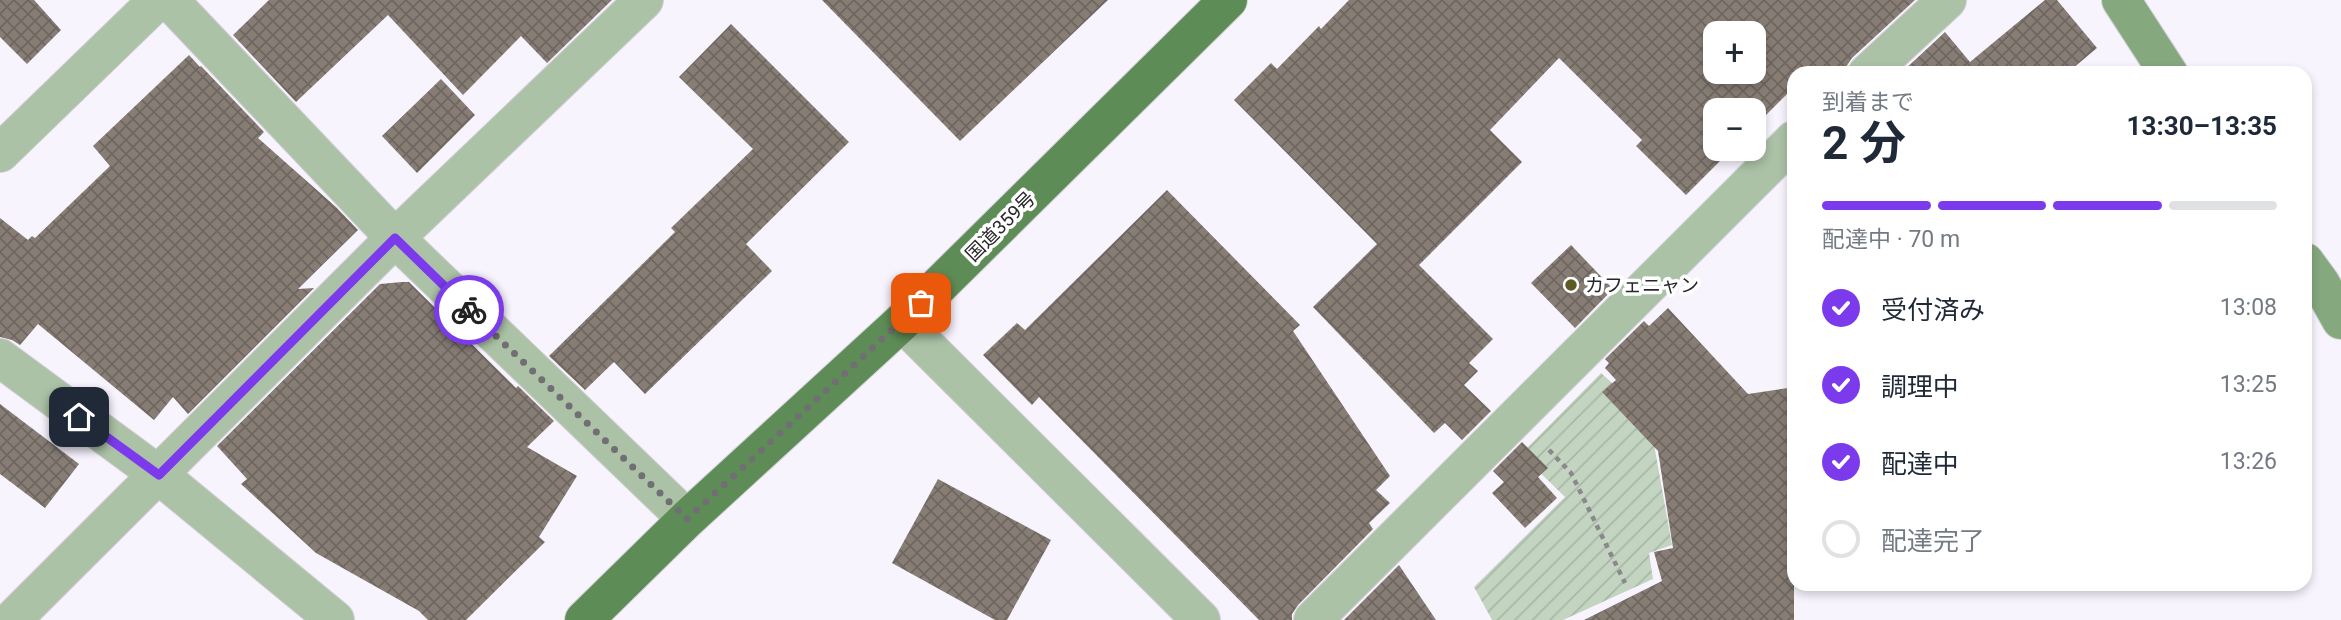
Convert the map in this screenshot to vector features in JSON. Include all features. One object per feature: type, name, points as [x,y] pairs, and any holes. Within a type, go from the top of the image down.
[{"type":"highway","name":"国道359号","points":[[584,620],[687,519],[902,322],[1228,0]]},
{"type":"main road","points":[[2121,0],[2164,66]]},
{"type":"main road","points":[[2312,272],[2341,320]]},
{"type":"street","points":[[0,153],[158,0]]},
{"type":"street","points":[[169,0],[395,238],[687,519]]},
{"type":"street","points":[[12,620],[395,238],[644,0]]},
{"type":"street","points":[[1876,66],[1947,0]]},
{"type":"street","points":[[1313,620],[1787,148]]},
{"type":"street","points":[[902,322],[1201,620]]},
{"type":"street","points":[[0,358],[159,475],[335,620]]},
{"type":"path","points":[[1517,416],[1571,473],[1625,583]]},
{"type":"green space","points":[[1601,373],[1649,416],[1672,545],[1649,553],[1653,579],[1563,620],[1492,620],[1474,587],[1565,497],[1521,454]]},
{"type":"building","points":[[0,0],[34,0],[61,30],[27,64],[0,37]]},
{"type":"building","points":[[269,0],[612,0],[547,63],[521,36],[463,95],[388,15],[296,102],[233,35]]},
{"type":"building","points":[[822,0],[1108,0],[960,141]]},
{"type":"building","points":[[1349,0],[1915,0],[1847,66],[1787,66],[1787,94],[1766,115],[1766,98],[1703,98],[1703,161],[1720,161],[1686,195],[1636,146],[1642,140],[1559,58],[1490,130],[1522,162],[1419,265],[1493,339],[1469,363],[1478,371],[1464,385],[1491,411],[1462,440],[1445,423],[1434,433],[1313,307],[1377,244],[1234,100],[1271,63],[1277,69]]},
{"type":"building","points":[[2045,0],[2057,0],[2097,48],[2076,66],[1909,66],[1945,32],[1970,62]]},
{"type":"building","points":[[731,24],[849,142],[746,244],[772,271],[645,394],[614,362],[585,390],[549,356],[675,232],[671,228],[753,149],[679,77]]},
{"type":"building","points":[[189,55],[264,132],[258,138],[358,230],[298,289],[314,288],[188,414],[173,397],[154,420],[38,324],[20,345],[0,337],[0,218],[28,240],[32,236],[35,238],[110,166],[93,146]]},
{"type":"building","points":[[441,79],[475,115],[417,173],[382,136]]},
{"type":"building","points":[[1167,190],[1300,325],[1293,331],[1390,476],[1376,490],[1390,503],[1369,523],[1373,529],[1298,605],[1292,614],[1292,620],[1259,620],[1039,397],[1032,405],[983,355],[1017,323],[1025,330]]},
{"type":"building","name":"カフェニャン","points":[[1571,245],[1613,289],[1575,328],[1531,283]]},
{"type":"building","points":[[409,282],[516,388],[518,386],[554,421],[527,447],[577,476],[539,537],[545,542],[466,620],[428,620],[419,611],[316,553],[241,484],[247,479],[217,446],[380,284]]},
{"type":"building","points":[[1668,308],[1748,394],[1787,388],[1787,591],[1794,591],[1794,620],[1584,620],[1662,581],[1654,552],[1673,548],[1658,451],[1602,392],[1616,380],[1605,368],[1609,363],[1605,359],[1644,321],[1649,326]]},
{"type":"building","points":[[0,404],[79,464],[45,508],[0,474]]},
{"type":"building","points":[[1522,442],[1548,468],[1538,477],[1557,498],[1525,528],[1492,493],[1504,482],[1493,471]]},
{"type":"building","points":[[938,479],[1051,540],[1007,620],[995,620],[892,563]]},
{"type":"building","points":[[1399,565],[1436,620],[1344,620]]},
{"type":"way so far","points":[[469,310],[687,519],[921,303]]},
{"type":"place","name":"カフェニャン","points":[[1571,285]]},
{"type":"route","points":[[79,417],[159,475],[395,238],[469,310]]}]
